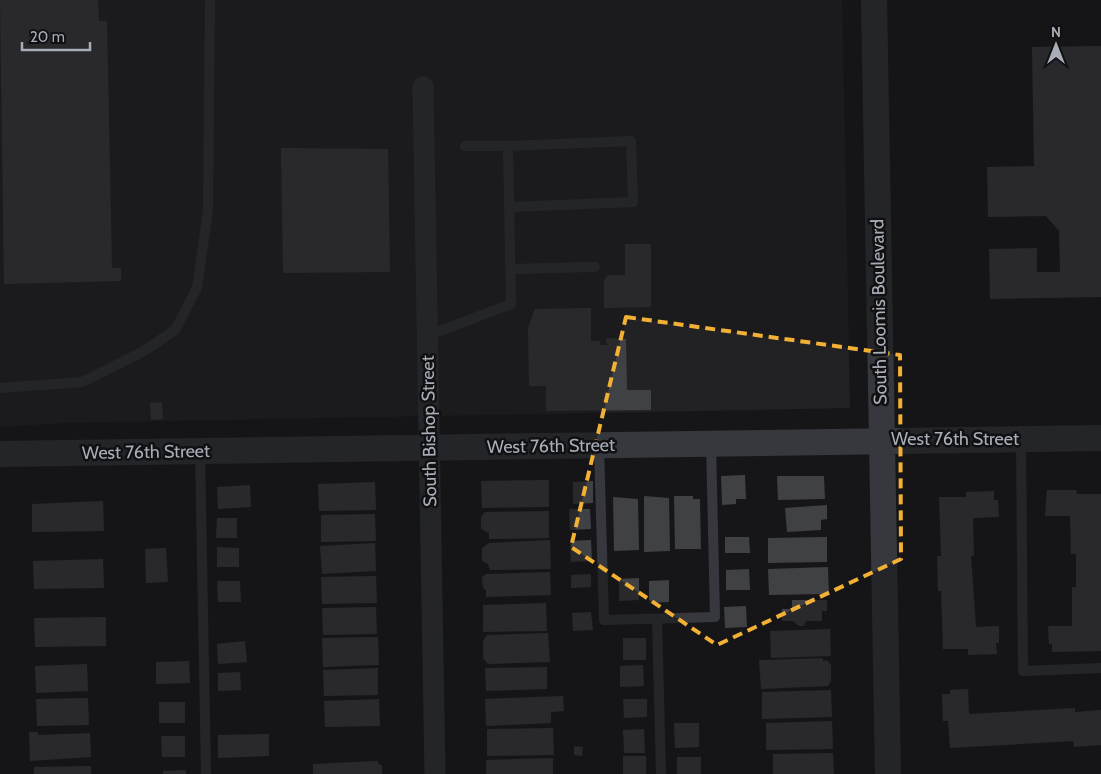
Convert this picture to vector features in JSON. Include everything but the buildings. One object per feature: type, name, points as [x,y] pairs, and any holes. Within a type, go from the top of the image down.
[{"type":"street","name":"South Loomis Boulevard","points":[[874,0],[888,774]]},
{"type":"street","name":"South Bishop Street","points":[[423,87],[435,774]]},
{"type":"street","name":"West 76th Street","points":[[0,454],[1101,438]]},
{"type":"lane","points":[[0,388],[82,382],[144,351],[175,330],[197,288],[208,210],[210,0]]},
{"type":"lane","points":[[465,146],[508,146],[631,140],[633,202],[509,207]]},
{"type":"lane","points":[[427,336],[511,304],[508,146]]},
{"type":"lane","points":[[511,269],[595,267]]},
{"type":"lane","points":[[1021,438],[1023,671],[1101,668]]},
{"type":"lane","points":[[599,445],[604,620],[716,617],[711,443]]},
{"type":"lane","points":[[200,451],[206,774]]},
{"type":"lane","points":[[657,619],[661,774]]},
{"type":"highlighted area","points":[[626,317],[900,355],[901,559],[717,645],[571,547]]},
{"type":"shaded area","points":[[0,0],[842,0],[850,408],[61,423],[0,427]]}]
